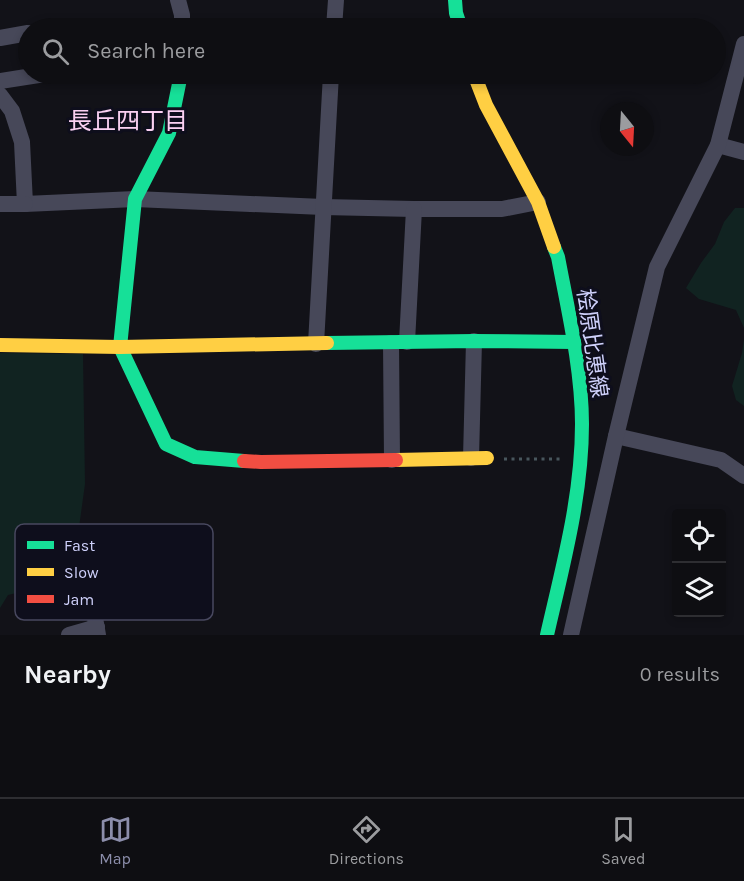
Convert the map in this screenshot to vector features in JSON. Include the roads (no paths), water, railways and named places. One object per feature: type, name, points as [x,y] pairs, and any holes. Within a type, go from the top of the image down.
[{"type":"street","points":[[178,0],[182,18]]},
{"type":"street","points":[[335,18],[336,0]]},
{"type":"street","points":[[455,0],[457,18]]},
{"type":"street","points":[[0,38],[18,35]]},
{"type":"street","points":[[571,635],[657,267],[717,145],[744,44]]},
{"type":"street","points":[[0,81],[18,78]]},
{"type":"street","points":[[179,84],[169,132],[135,199],[120,347],[166,444],[195,457],[261,462],[479,458],[474,341]]},
{"type":"street","points":[[316,344],[330,84]]},
{"type":"street","name":"桧原比恵線","points":[[478,84],[486,105],[538,202],[558,257],[574,342],[581,413],[581,459],[573,519],[547,635]]},
{"type":"street","points":[[0,96],[12,111],[22,142],[25,204]]},
{"type":"street","points":[[717,145],[744,152]]},
{"type":"street","points":[[0,204],[135,199],[323,207],[502,209],[538,202]]},
{"type":"street","points":[[392,460],[399,342],[414,209]]},
{"type":"street","points":[[0,345],[120,347],[474,341],[574,342]]},
{"type":"street","points":[[616,436],[721,460],[744,476]]},
{"type":"street","points":[[69,635],[98,631]]},
{"type":"district","name":"長丘四丁目","points":[[128,121]]}]
